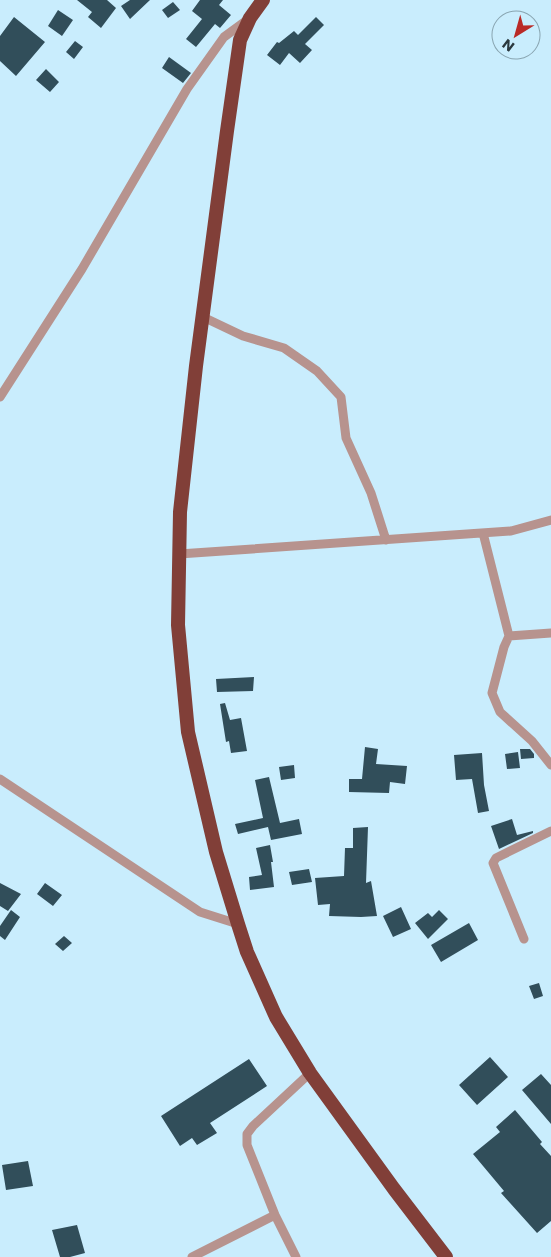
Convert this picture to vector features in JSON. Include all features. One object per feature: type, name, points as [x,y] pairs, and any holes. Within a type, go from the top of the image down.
[{"type":"highway","points":[[263,0],[250,18],[240,40],[226,131],[180,512],[178,624],[188,732],[216,852],[238,924],[276,1017],[310,1073],[446,1257]]},
{"type":"street","points":[[0,397],[82,269],[187,89],[224,37],[250,18]]},
{"type":"street","points":[[203,317],[243,336],[284,348],[317,371],[341,397],[346,438],[371,493],[386,540]]},
{"type":"street","points":[[179,554],[511,531],[551,520]]},
{"type":"street","points":[[483,533],[509,636],[504,647],[492,693],[500,712],[532,741],[551,765]]},
{"type":"street","points":[[509,636],[551,633]]},
{"type":"street","points":[[0,779],[200,912],[238,924]]},
{"type":"street","points":[[524,940],[493,864],[496,858],[551,831]]},
{"type":"street","points":[[296,1257],[275,1215],[247,1145],[247,1134],[310,1073]]},
{"type":"street","points":[[192,1257],[275,1215]]},
{"type":"building","points":[[77,0],[107,0],[116,8],[101,28],[88,17],[92,12]]},
{"type":"building","points":[[130,0],[150,0],[130,19],[121,6]]},
{"type":"building","points":[[200,0],[223,0],[219,5],[231,15],[220,28],[215,24],[196,47],[186,39],[202,19],[192,11]]},
{"type":"building","points":[[173,2],[180,10],[168,18],[162,10]]},
{"type":"building","points":[[58,10],[73,20],[62,36],[48,26]]},
{"type":"building","points":[[14,17],[45,42],[16,76],[0,61],[0,36]]},
{"type":"building","points":[[316,17],[324,25],[305,44],[312,50],[300,63],[289,53],[280,65],[267,55],[277,42],[279,43],[294,31],[298,35]]},
{"type":"building","points":[[75,41],[83,47],[74,59],[66,52]]},
{"type":"building","points":[[169,57],[191,73],[183,83],[162,68]]},
{"type":"building","points":[[46,69],[59,82],[50,92],[36,80]]},
{"type":"building","points":[[254,677],[253,691],[217,692],[216,679]]},
{"type":"building","points":[[225,703],[230,720],[241,718],[247,751],[231,753],[229,741],[226,742],[220,704]]},
{"type":"building","points":[[365,747],[378,749],[376,764],[407,766],[405,784],[390,782],[389,793],[349,792],[349,779],[362,779]]},
{"type":"building","points":[[520,749],[530,749],[534,754],[534,758],[521,759]]},
{"type":"building","points":[[518,752],[520,768],[507,769],[505,754]]},
{"type":"building","points":[[482,753],[484,785],[489,811],[478,813],[472,779],[456,780],[454,755]]},
{"type":"building","points":[[294,765],[295,778],[281,780],[279,767]]},
{"type":"building","points":[[269,777],[280,823],[299,819],[302,834],[271,840],[268,827],[238,834],[235,824],[263,818],[255,780]]},
{"type":"building","points":[[512,819],[517,835],[533,831],[533,833],[499,849],[491,826]]},
{"type":"building","points":[[368,827],[366,883],[371,881],[377,916],[329,916],[330,904],[318,905],[315,878],[344,876],[345,848],[353,848],[353,828]]},
{"type":"building","points":[[270,845],[274,887],[250,890],[249,877],[262,875],[256,848]]},
{"type":"building","points":[[309,869],[312,882],[292,885],[289,872]]},
{"type":"building","points":[[0,883],[21,894],[8,911],[0,906]]},
{"type":"building","points":[[45,883],[62,895],[53,906],[37,894]]},
{"type":"building","points":[[401,907],[411,929],[393,937],[383,916]]},
{"type":"building","points":[[11,910],[20,917],[5,940],[0,936],[0,926]]},
{"type":"building","points":[[439,910],[448,919],[428,939],[415,923],[428,913],[432,917]]},
{"type":"building","points":[[469,923],[478,940],[441,962],[431,945]]},
{"type":"building","points":[[64,936],[72,943],[63,951],[55,944]]},
{"type":"building","points":[[539,983],[543,996],[534,999],[529,986]]},
{"type":"building","points":[[490,1057],[508,1077],[477,1105],[459,1085]]},
{"type":"building","points":[[249,1059],[267,1086],[210,1123],[217,1133],[197,1145],[192,1138],[180,1146],[161,1116]]},
{"type":"building","points":[[541,1074],[551,1085],[551,1124],[522,1090]]},
{"type":"building","points":[[515,1110],[542,1142],[540,1144],[551,1156],[551,1221],[537,1233],[501,1193],[504,1191],[473,1154],[500,1132],[496,1127]]},
{"type":"building","points":[[28,1161],[33,1186],[6,1190],[2,1165]]},
{"type":"building","points":[[77,1225],[85,1253],[70,1257],[60,1257],[52,1230]]}]
